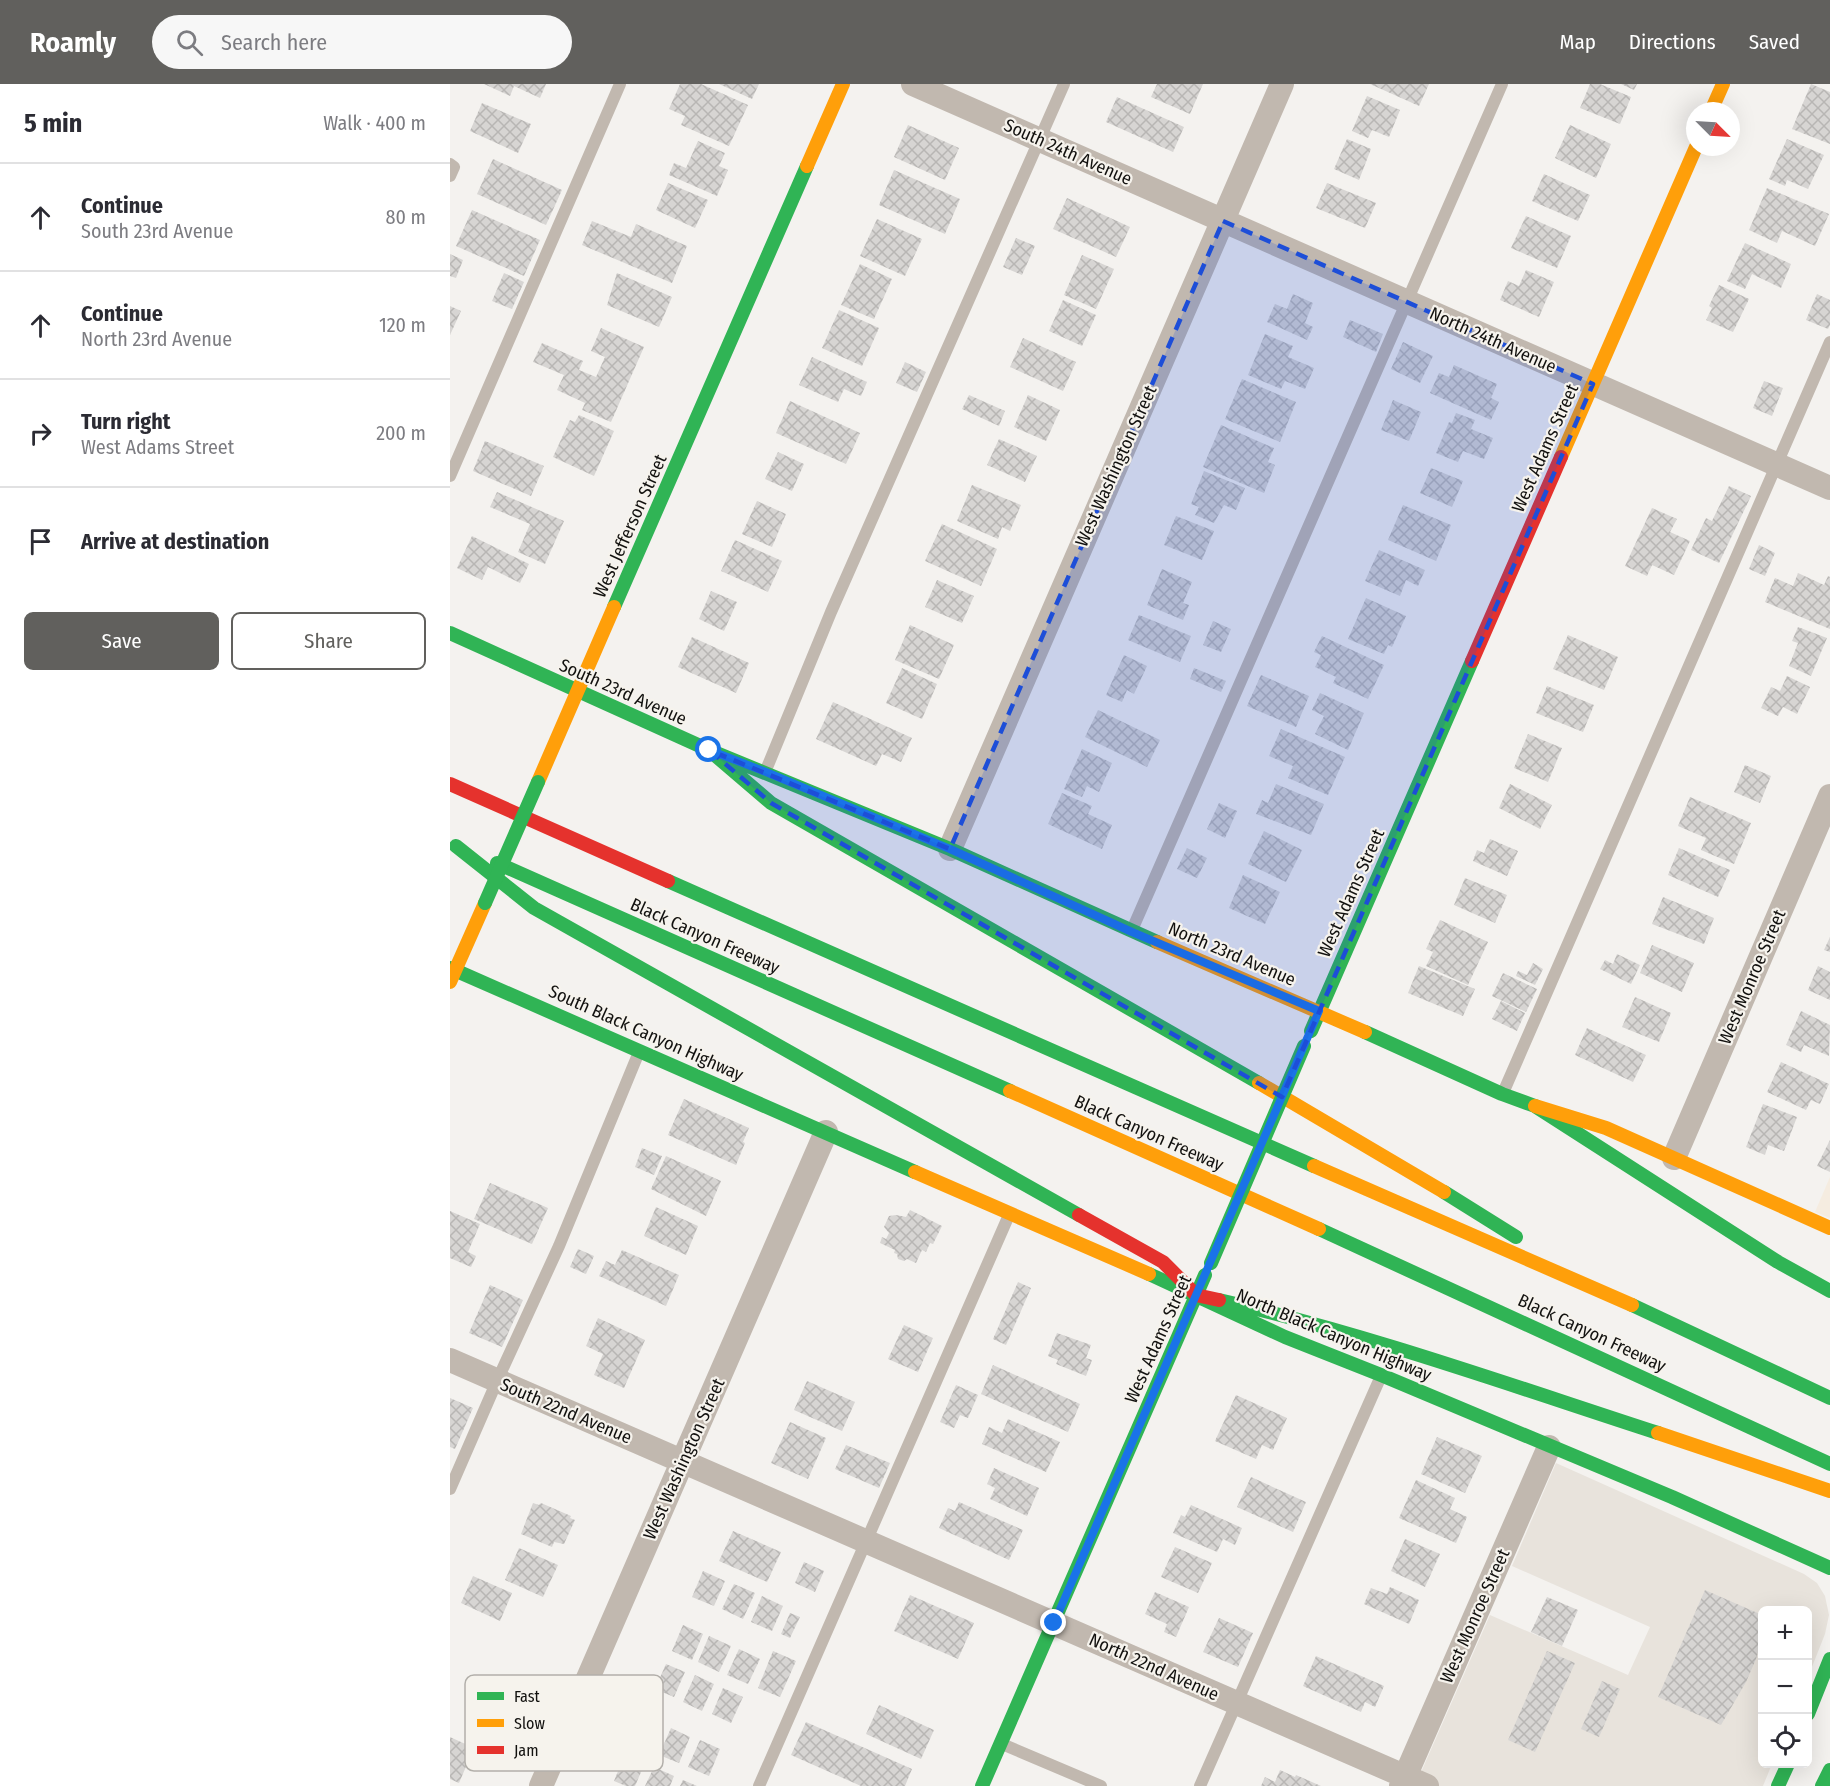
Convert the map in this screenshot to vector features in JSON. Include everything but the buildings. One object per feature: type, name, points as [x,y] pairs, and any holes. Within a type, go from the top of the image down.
[{"type":"main road","name":"West Jefferson Street","points":[[452,974],[472,934],[843,84]]},
{"type":"main road","points":[[1715,102],[1723,84]]},
{"type":"main road","name":"West Adams Street","points":[[982,1786],[1692,156]]},
{"type":"main road","name":"South 23rd Avenue","points":[[450,633],[709,750],[950,849]]},
{"type":"main road","points":[[709,750],[771,803],[1121,1003],[1480,1213],[1588,1284]]},
{"type":"main road","name":"Black Canyon Freeway","points":[[450,784],[1353,1183],[1588,1284],[1830,1398]]},
{"type":"main road","points":[[453,844],[534,908],[1163,1262],[1196,1295],[1293,1317],[1391,1346],[1736,1458],[1830,1491]]},
{"type":"main road","name":"Black Canyon Freeway","points":[[453,844],[1058,1112],[1493,1308],[1830,1464]]},
{"type":"main road","name":"North 23rd Avenue","points":[[950,849],[1132,932],[1319,1011],[1535,1107]]},
{"type":"main road","name":"South Black Canyon Highway","points":[[452,974],[640,1051],[826,1132]]},
{"type":"main road","points":[[1535,1107],[1605,1128],[1830,1228]]},
{"type":"main road","points":[[1535,1107],[1778,1262],[1830,1291]]},
{"type":"main road","name":"North Black Canyon Highway","points":[[826,1132],[1285,1336],[1672,1497],[1830,1568]]},
{"type":"main road","points":[[1812,1704],[1830,1659]]},
{"type":"main road","points":[[1778,1786],[1786,1768]]},
{"type":"main road","points":[[1822,1786],[1830,1770]]},
{"type":"street","name":"South 24th Avenue","points":[[913,84],[1223,221]]},
{"type":"street","name":"West Washington Street","points":[[950,849],[1282,84]]},
{"type":"street","name":"North 24th Avenue","points":[[1223,221],[1830,488]]},
{"type":"street","name":"West Monroe Street","points":[[1674,1158],[1830,796]]},
{"type":"street","name":"West Washington Street","points":[[589,1675],[826,1132]]},
{"type":"street","name":"South 22nd Avenue","points":[[450,1360],[683,1461]]},
{"type":"street","name":"West Monroe Street","points":[[1411,1783],[1549,1447]]},
{"type":"street","name":"North 22nd Avenue","points":[[683,1461],[1054,1623],[1411,1783]]},
{"type":"street","name":"West Washington Street","points":[[541,1786],[548,1771]]},
{"type":"lane","points":[[450,476],[620,84]]},
{"type":"lane","points":[[766,772],[831,612],[1064,84]]},
{"type":"lane","points":[[1132,932],[1502,84]]},
{"type":"lane","points":[[450,164],[454,167],[450,176]]},
{"type":"lane","points":[[1502,1094],[1830,342]]},
{"type":"lane","points":[[450,1489],[496,1381],[559,1246],[640,1051]]},
{"type":"lane","points":[[759,1786],[1010,1213]]},
{"type":"lane","points":[[1200,1786],[1381,1375]]},
{"type":"lane","points":[[1001,1743],[1101,1786]]},
{"type":"highlighted area","points":[[1223,221],[1593,384],[1282,1097],[771,803],[709,750],[950,849]]},
{"type":"shaded area","points":[[1830,1177],[1830,1218],[1815,1212]]},
{"type":"shaded area","points":[[1556,1463],[1804,1574],[1817,1583],[1825,1596],[1829,1615],[1825,1634],[1812,1667],[1812,1606],[1758,1606],[1758,1768],[1770,1768],[1763,1786],[1415,1786],[1490,1615],[1628,1675],[1650,1627],[1512,1566]]},
{"type":"traffic: fast","points":[[614,607],[807,166]]},
{"type":"traffic: fast","points":[[450,633],[709,750],[950,849],[1157,942]]},
{"type":"traffic: fast","points":[[1311,1031],[1472,661]]},
{"type":"traffic: fast","points":[[709,750],[771,803],[1259,1083]]},
{"type":"traffic: fast","points":[[485,903],[538,782]]},
{"type":"traffic: fast","points":[[456,846],[534,908],[1079,1215]]},
{"type":"traffic: fast","points":[[497,863],[1010,1091]]},
{"type":"traffic: fast","points":[[668,881],[1314,1166]]},
{"type":"traffic: fast","points":[[450,968],[915,1172]]},
{"type":"traffic: fast","points":[[1365,1032],[1502,1094],[1535,1106],[1778,1262],[1830,1291]]},
{"type":"traffic: fast","points":[[1211,1263],[1304,1046]]},
{"type":"traffic: fast","points":[[1444,1192],[1516,1237]]},
{"type":"traffic: fast","points":[[1319,1229],[1830,1464]]},
{"type":"traffic: fast","points":[[1149,1274],[1285,1337],[1672,1497],[1830,1568]]},
{"type":"traffic: fast","points":[[982,1786],[1205,1275]]},
{"type":"traffic: fast","points":[[1219,1300],[1385,1345],[1658,1433]]},
{"type":"traffic: fast","points":[[1632,1305],[1830,1398]]},
{"type":"traffic: fast","points":[[1812,1704],[1830,1659]]},
{"type":"traffic: fast","points":[[1778,1786],[1786,1768]]},
{"type":"traffic: fast","points":[[1822,1786],[1830,1770]]},
{"type":"traffic: slow","points":[[807,166],[843,84]]},
{"type":"traffic: slow","points":[[1715,102],[1723,84]]},
{"type":"traffic: slow","points":[[1561,457],[1692,156]]},
{"type":"traffic: slow","points":[[538,782],[614,607]]},
{"type":"traffic: slow","points":[[450,982],[485,903]]},
{"type":"traffic: slow","points":[[1157,942],[1365,1032]]},
{"type":"traffic: slow","points":[[1259,1083],[1444,1192]]},
{"type":"traffic: slow","points":[[1010,1091],[1319,1229]]},
{"type":"traffic: slow","points":[[1535,1106],[1606,1128],[1830,1228]]},
{"type":"traffic: slow","points":[[1314,1166],[1632,1305]]},
{"type":"traffic: slow","points":[[915,1172],[1149,1274]]},
{"type":"traffic: slow","points":[[1658,1433],[1830,1491]]},
{"type":"traffic: jam","points":[[1472,661],[1561,457]]},
{"type":"traffic: jam","points":[[450,784],[668,881]]},
{"type":"traffic: jam","points":[[1079,1215],[1163,1262],[1196,1295],[1219,1300]]},
{"type":"route","points":[[709,750],[950,849],[1132,932],[1319,1011],[1054,1623]]}]
